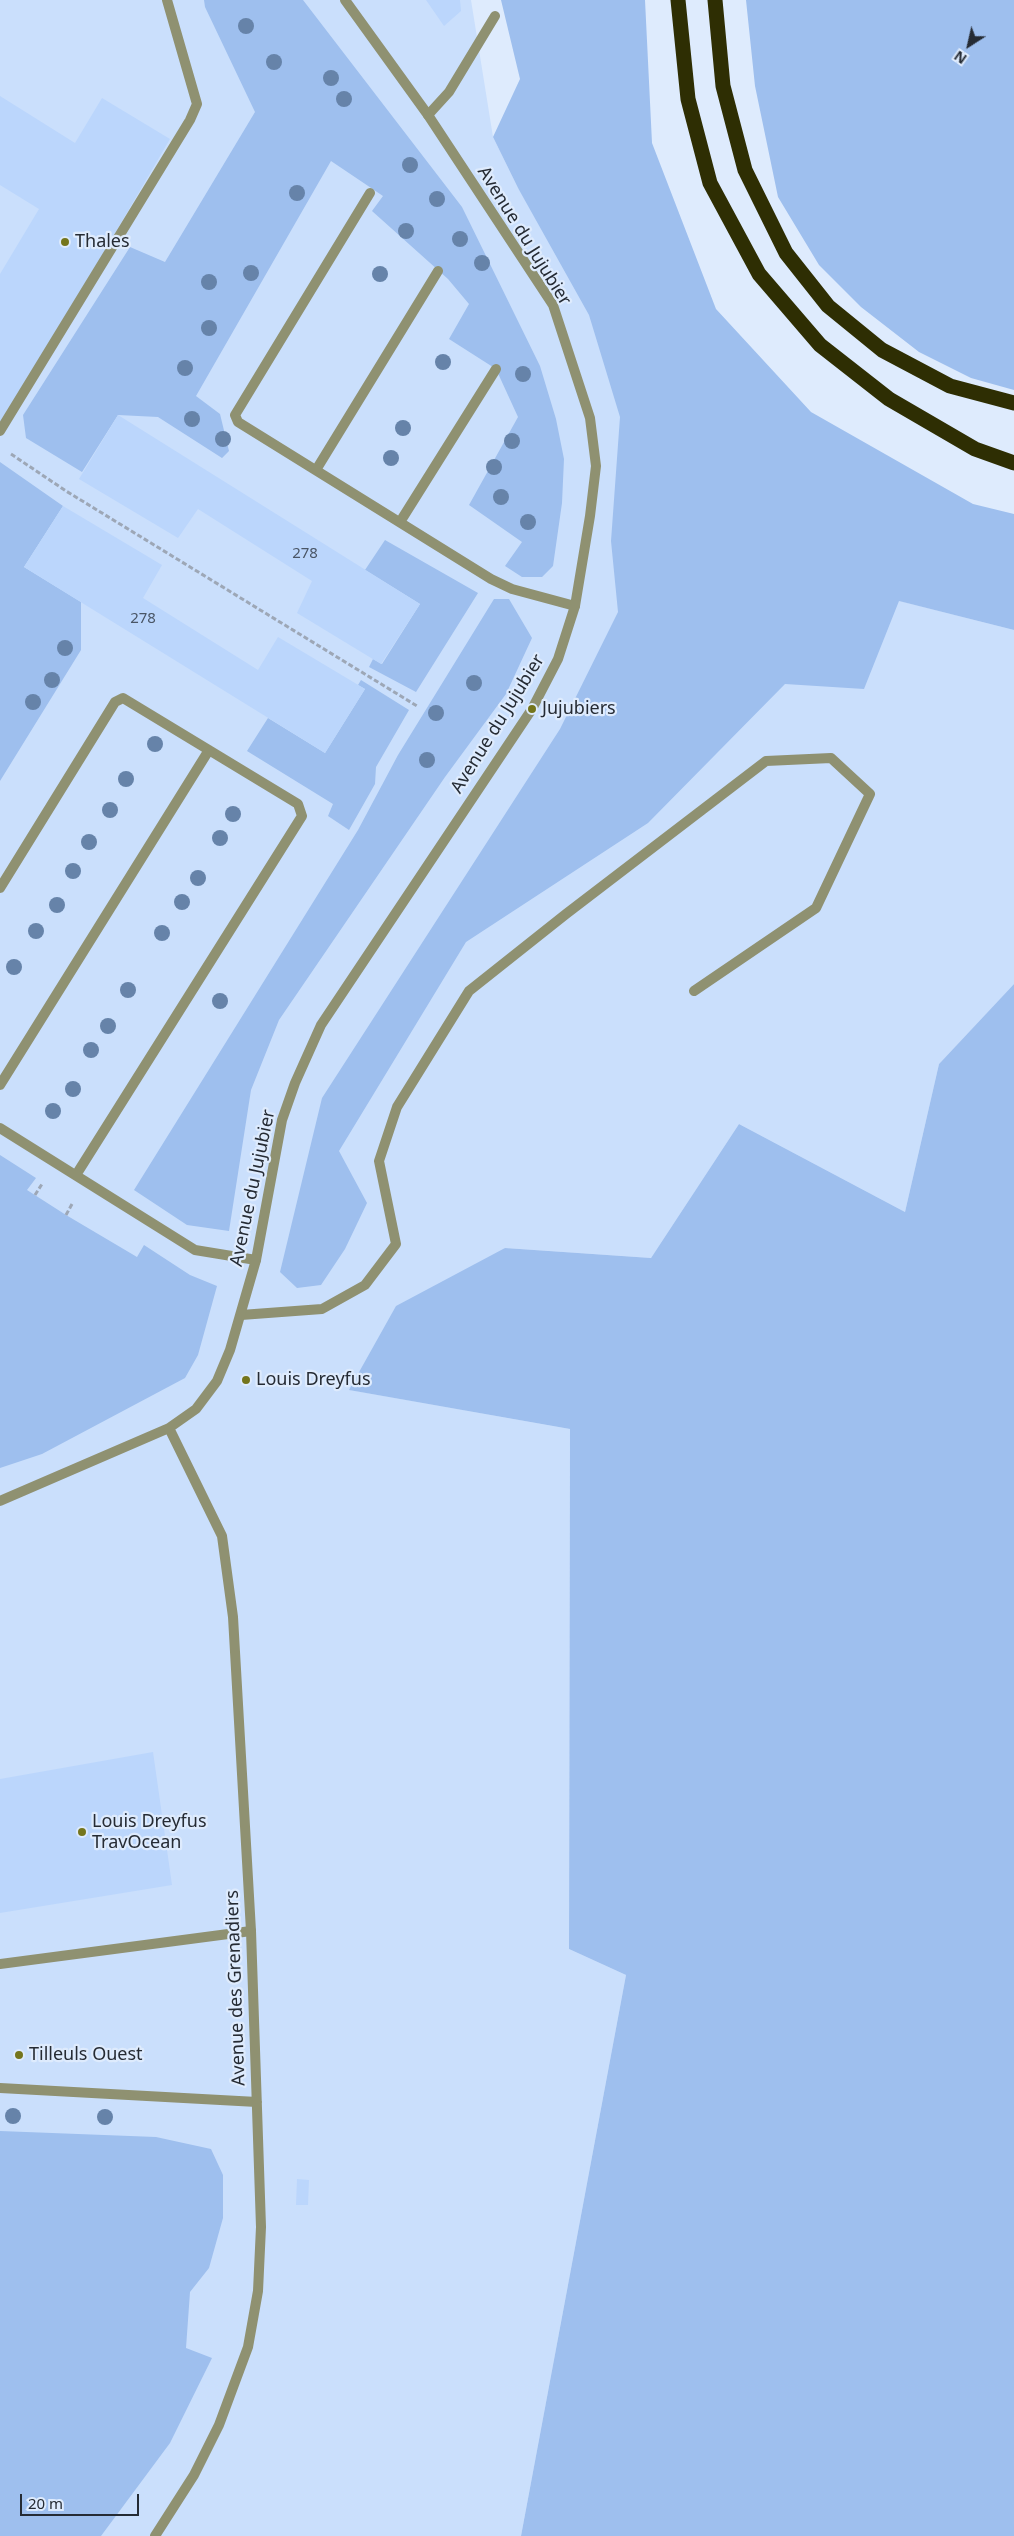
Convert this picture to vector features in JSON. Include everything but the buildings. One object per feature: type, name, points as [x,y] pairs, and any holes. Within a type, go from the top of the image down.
[{"type":"highway","points":[[678,0],[688,99],[710,183],[759,274],[820,345],[889,399],[976,449],[1014,463]]},
{"type":"highway","points":[[715,0],[723,86],[743,161],[786,253],[828,306],[882,350],[950,386],[1014,403]]},
{"type":"street","points":[[0,431],[190,120],[197,104],[167,0]]},
{"type":"street","name":"Avenue du Jujubier","points":[[0,1501],[169,1428],[196,1409],[217,1381],[241,1315],[256,1260],[282,1120],[295,1082],[321,1026],[532,709],[558,659],[575,606],[596,466],[590,418],[553,305],[428,115],[345,0]]},
{"type":"street","points":[[428,115],[449,92],[495,16]]},
{"type":"street","points":[[370,193],[235,415],[238,422],[512,589],[575,606]]},
{"type":"street","points":[[316,470],[438,270]]},
{"type":"street","points":[[400,522],[496,369]]},
{"type":"street","points":[[0,888],[114,702],[123,698],[298,804],[302,816],[76,1174]]},
{"type":"street","points":[[0,1084],[208,750]]},
{"type":"street","points":[[241,1315],[322,1309],[364,1285],[396,1244],[379,1161],[397,1107],[470,991],[566,914],[766,761],[832,758],[870,794],[816,908],[694,992]]},
{"type":"street","points":[[0,1128],[195,1250],[256,1260]]},
{"type":"street","name":"Avenue des Grenadiers","points":[[155,2536],[194,2475],[219,2424],[248,2347],[258,2291],[261,2227],[251,1931],[233,1617],[222,1536],[169,1428]]},
{"type":"street","points":[[0,1964],[251,1931]]},
{"type":"street","points":[[0,2088],[257,2102]]},
{"type":"path","points":[[8,452],[66,491],[417,706]]},
{"type":"shaded area","points":[[0,0],[471,0],[493,137],[518,188],[774,569],[1014,630],[1014,984],[939,1064],[905,1212],[739,1124],[651,1258],[505,1248],[350,1390],[570,1429],[569,1949],[626,1975],[521,2536],[0,2536]]},
{"type":"shaded area","points":[[204,0],[303,0],[462,207],[540,366],[556,419],[564,459],[562,503],[553,566],[542,577],[522,577],[505,566],[522,542],[469,505],[518,417],[496,369],[449,339],[469,304],[448,279],[372,211],[383,196],[331,161],[196,396],[220,414],[229,451],[222,458],[158,417],[118,415],[82,472],[26,438],[23,415],[130,247],[165,262],[255,112],[205,7]]},
{"type":"shaded area","points":[[501,0],[645,0],[652,143],[716,309],[811,412],[973,504],[1014,514],[1014,630],[899,601],[864,689],[785,684],[648,823],[466,942],[339,1151],[367,1203],[345,1249],[321,1285],[297,1288],[280,1272],[322,1098],[560,729],[618,612],[611,541],[620,417],[589,315],[518,188],[493,137],[520,79]]},
{"type":"shaded area","points":[[746,0],[1014,0],[1014,390],[971,378],[919,352],[861,307],[819,265],[778,197],[755,86]]},
{"type":"shaded area","points":[[0,462],[63,506],[24,567],[81,602],[81,650],[0,781]]},
{"type":"shaded area","points":[[385,540],[478,593],[416,692],[369,667],[373,659],[382,664],[420,604],[365,570]]},
{"type":"shaded area","points":[[494,599],[509,599],[532,638],[506,694],[445,777],[279,1020],[251,1090],[229,1231],[187,1225],[134,1190],[358,830],[398,755]]},
{"type":"shaded area","points":[[361,680],[409,710],[376,767],[375,784],[349,830],[328,816],[333,804],[247,751],[268,718],[325,753],[365,689],[358,685]]},
{"type":"shaded area","points":[[1014,984],[1014,2536],[521,2536],[626,1975],[569,1949],[570,1429],[349,1390],[396,1306],[505,1248],[651,1258],[739,1124],[905,1212],[939,1064]]},
{"type":"shaded area","points":[[0,1155],[36,1178],[27,1190],[66,1215],[137,1257],[144,1245],[190,1275],[217,1286],[198,1355],[185,1378],[42,1454],[0,1468]]},
{"type":"shaded area","points":[[0,2131],[156,2137],[211,2149],[223,2175],[223,2218],[209,2268],[190,2292],[186,2348],[212,2358],[170,2443],[101,2536],[0,2536]]},
{"type":"place","name":"Thales","points":[[65,242]]},
{"type":"place","name":"Jujubiers","points":[[532,709]]},
{"type":"place","name":"Louis Dreyfus","points":[[246,1380]]},
{"type":"place","name":"Louis Dreyfus TravOcean","points":[[82,1832]]},
{"type":"place","name":"Tilleuls Ouest","points":[[19,2055]]}]
